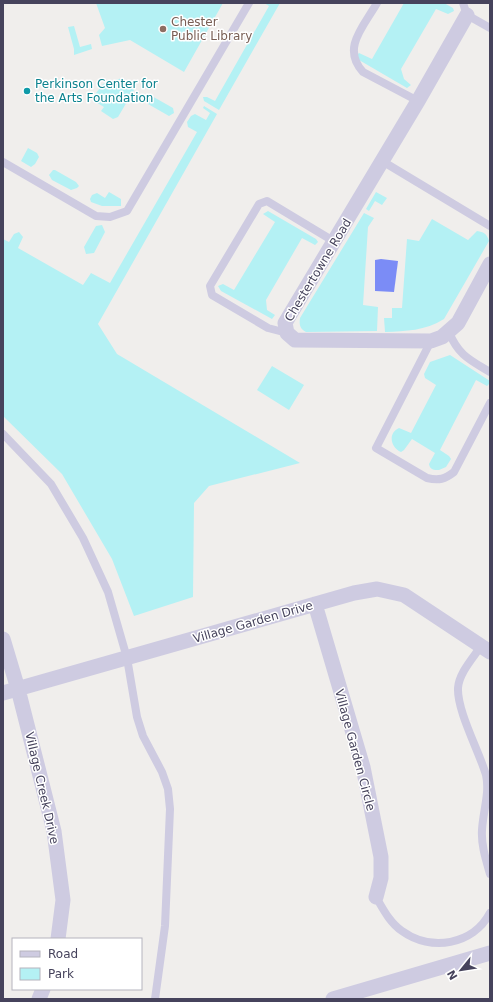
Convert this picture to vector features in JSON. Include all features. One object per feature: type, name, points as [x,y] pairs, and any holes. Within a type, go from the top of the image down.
[{"type":"street","name":"Chestertowne Road","points":[[465,9],[418,101],[335,242],[285,323],[287,333],[295,340],[431,341],[449,332],[458,323],[490,264]]},
{"type":"street","name":"Village Garden Drive","points":[[3,693],[354,592],[377,589],[404,595],[485,649]]},
{"type":"street","name":"Village Garden Circle","points":[[315,604],[363,767],[381,857],[382,878],[376,897]]},
{"type":"street","name":"Village Creek Drive","points":[[3,639],[18,689],[54,831],[63,900],[58,938]]},
{"type":"street","points":[[334,999],[490,953]]},
{"type":"street","points":[[38,999],[42,990]]},
{"type":"lane","points":[[3,162],[96,216],[110,217],[127,211],[249,3]]},
{"type":"lane","points":[[377,3],[354,44],[353,54],[356,64],[363,72],[418,101]]},
{"type":"lane","points":[[465,9],[490,28]]},
{"type":"lane","points":[[382,162],[490,226]]},
{"type":"lane","points":[[287,333],[268,328],[212,295],[210,286],[258,204],[267,201],[335,242]]},
{"type":"lane","points":[[449,332],[454,345],[462,355],[490,372]]},
{"type":"lane","points":[[431,341],[376,448],[427,478],[436,480],[446,478],[454,472],[490,403]]},
{"type":"lane","points":[[3,434],[51,484],[83,538],[108,592],[126,658],[137,717],[143,736],[162,772],[168,789],[170,809],[165,926],[155,999]]},
{"type":"lane","points":[[485,649],[462,674],[458,688],[459,700],[463,714],[478,748],[486,777],[487,793],[482,830],[482,844],[490,874]]},
{"type":"lane","points":[[376,897],[389,918],[401,931],[428,944],[443,944],[457,941],[472,932],[486,920],[490,913]]},
{"type":"green space","name":"Chester Public Library","points":[[96,3],[223,3],[184,72],[130,40],[102,46],[99,35],[105,28]]},
{"type":"green space","points":[[264,3],[280,3],[219,110],[204,101],[203,97],[207,97],[215,101],[269,6]]},
{"type":"green space","points":[[404,3],[444,3],[453,8],[454,11],[448,14],[436,9],[401,69],[404,79],[411,85],[407,88],[359,60],[357,55],[359,53],[372,59]]},
{"type":"green space","points":[[74,26],[80,47],[91,44],[92,49],[74,55],[74,49],[68,27]]},
{"type":"green space","points":[[122,78],[133,84],[134,90],[118,117],[113,119],[101,111],[104,107],[94,101],[93,97],[103,84]]},
{"type":"green space","points":[[150,95],[173,108],[174,113],[169,116],[148,104],[146,99]]},
{"type":"green space","points":[[204,106],[217,114],[98,324],[117,354],[300,463],[209,486],[194,503],[193,597],[134,616],[112,559],[62,474],[3,416],[3,239],[9,242],[14,234],[19,232],[23,237],[18,248],[83,285],[91,273],[110,283],[197,132],[188,127],[187,122],[191,116],[195,114],[206,120],[210,113],[203,108]]},
{"type":"green space","points":[[28,148],[37,153],[39,157],[35,164],[31,167],[21,161]]},
{"type":"green space","points":[[53,170],[76,182],[79,186],[71,190],[52,180],[49,175]]},
{"type":"green space","points":[[109,192],[121,199],[121,206],[102,206],[91,202],[90,199],[92,195],[97,193],[105,198]]},
{"type":"green space","points":[[376,192],[387,198],[382,205],[375,201],[369,211],[366,209]]},
{"type":"green space","points":[[268,211],[316,239],[318,242],[315,245],[302,238],[266,300],[267,310],[275,315],[272,319],[221,291],[218,286],[223,284],[234,290],[275,222],[263,214]]},
{"type":"green space","points":[[364,213],[374,218],[368,227],[363,305],[378,307],[377,331],[306,332],[302,330],[300,326],[300,318]]},
{"type":"green space","points":[[432,219],[468,240],[477,231],[485,234],[489,241],[444,319],[423,328],[408,331],[385,332],[384,318],[392,318],[392,308],[402,308],[407,239],[419,241]]},
{"type":"green space","points":[[102,225],[105,232],[94,253],[86,254],[84,247],[96,226]]},
{"type":"green space","points":[[450,355],[490,381],[490,383],[487,386],[476,380],[440,450],[451,459],[446,467],[435,470],[431,469],[429,464],[435,453],[412,439],[401,452],[394,447],[392,436],[395,430],[399,428],[411,433],[436,385],[425,378],[424,374],[430,362]]},
{"type":"green space","points":[[272,366],[304,385],[289,410],[257,390]]},
{"type":"water","points":[[381,259],[398,261],[394,292],[375,291],[375,260]]},
{"type":"place","name":"Chester Public Library","points":[[163,29]]},
{"type":"place","name":"Perkinson Center for the Arts Foundation","points":[[27,91]]}]
